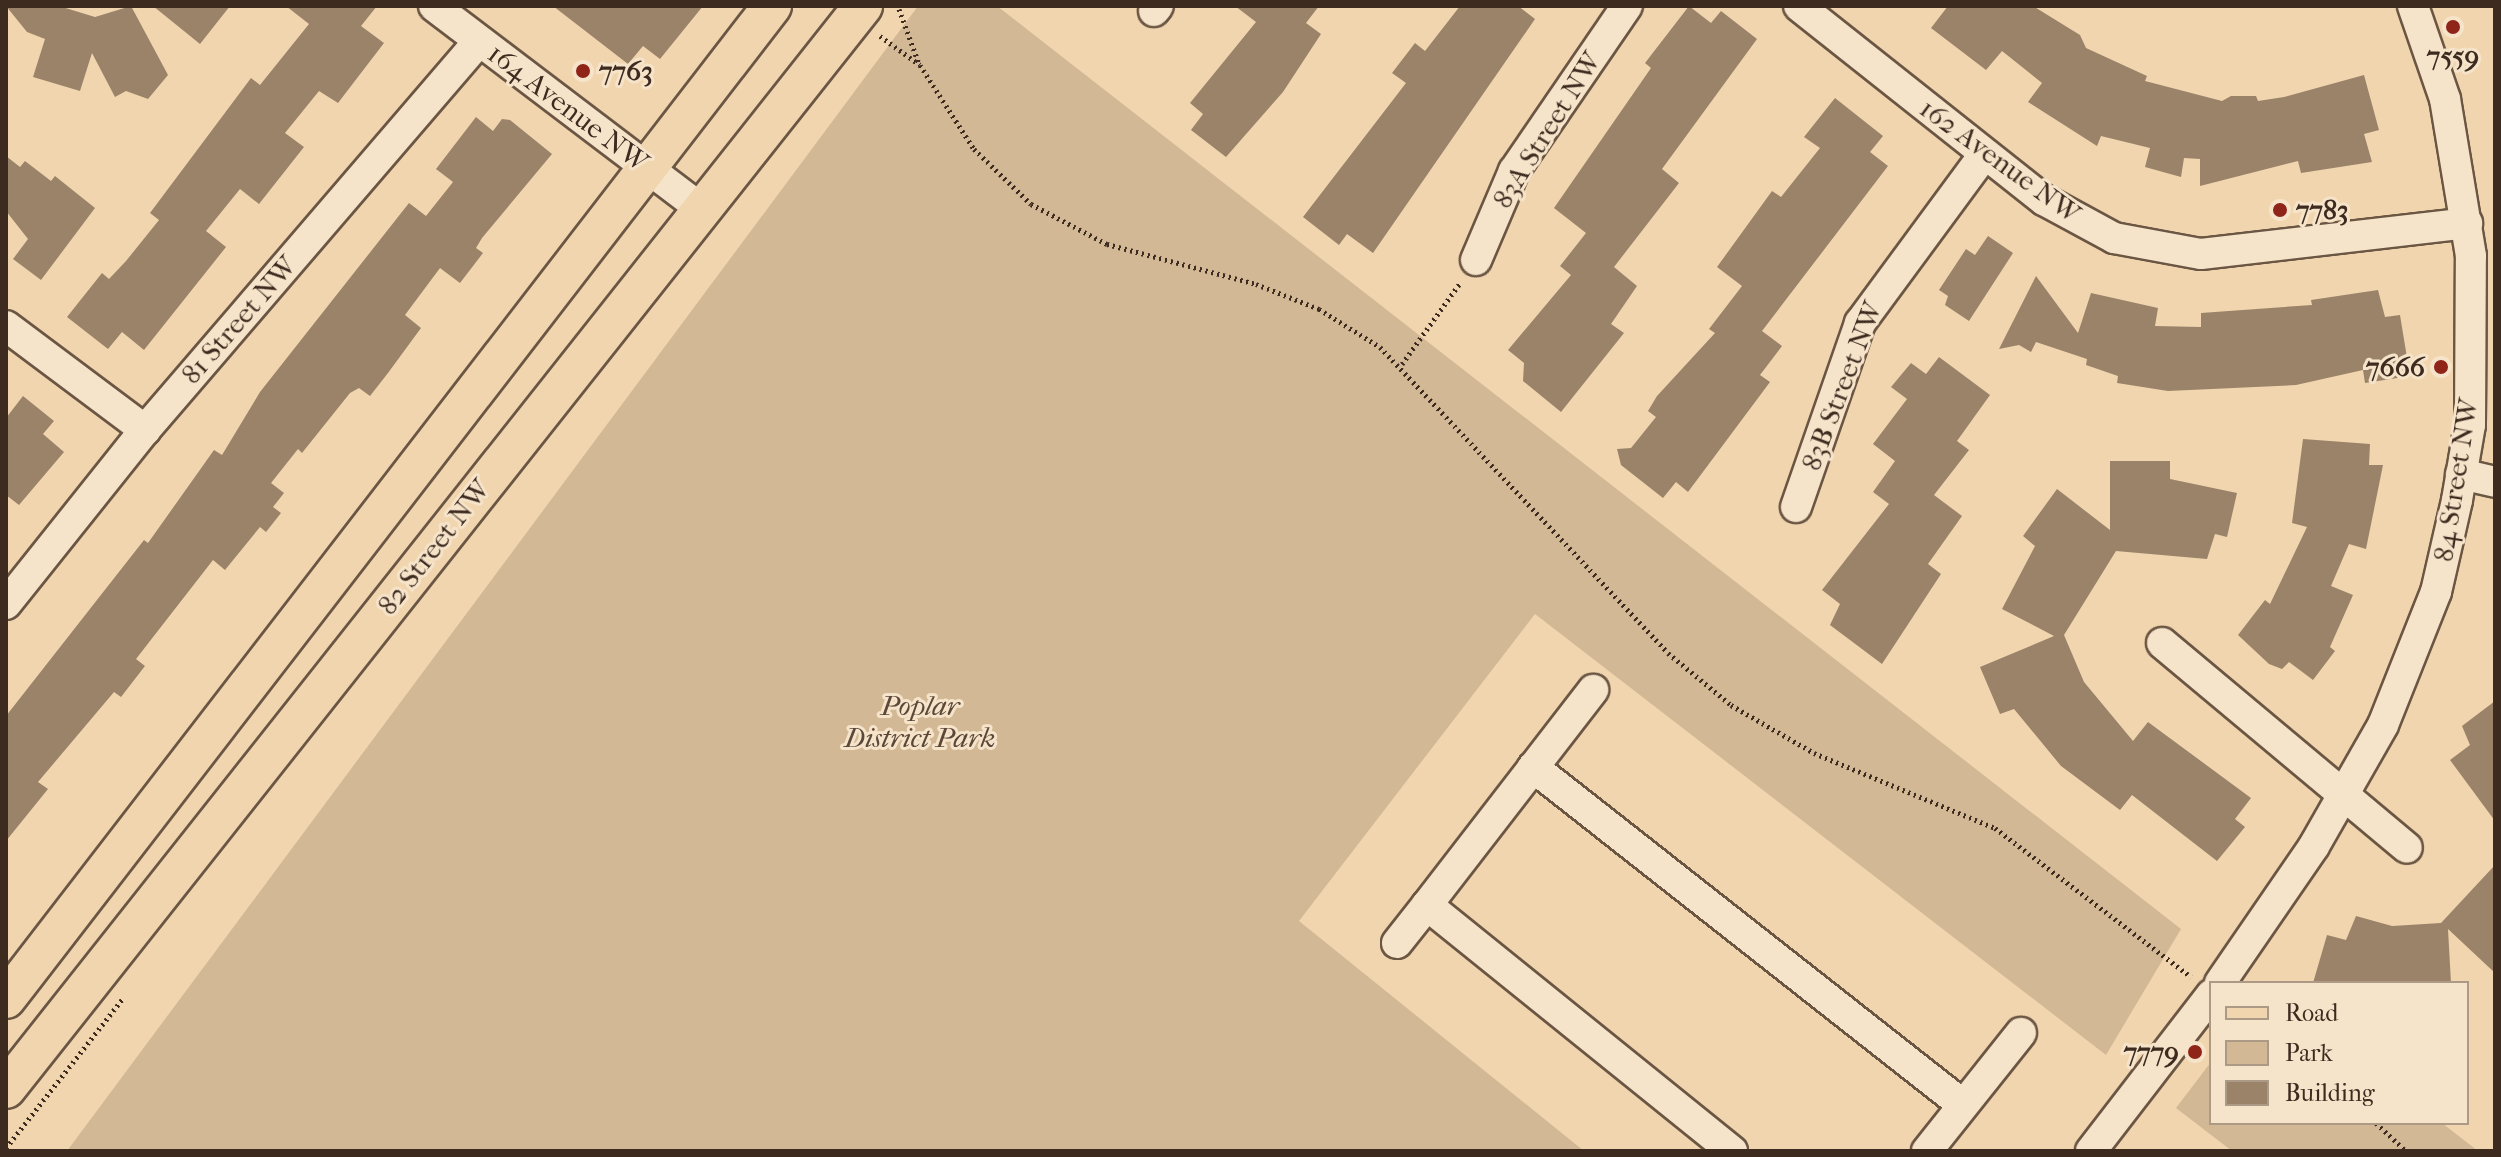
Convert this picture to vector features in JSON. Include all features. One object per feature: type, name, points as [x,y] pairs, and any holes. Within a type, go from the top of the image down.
[{"type":"main road","points":[[6,999],[650,170],[772,6]]},
{"type":"main road","name":"82 Street NW","points":[[6,1089],[701,209],[872,11]]},
{"type":"street","name":"164 Avenue NW","points":[[434,6],[701,209]]},
{"type":"street","name":"83A Street NW","points":[[1476,260],[1514,171],[1627,6]]},
{"type":"street","name":"162 Avenue NW","points":[[1799,6],[1984,155],[2082,223],[2178,253],[2467,223]]},
{"type":"street","name":"84 Street NW","points":[[2214,981],[2344,798],[2422,635],[2461,474],[2470,425],[2474,295],[2467,223],[2445,99],[2413,6]]},
{"type":"street","name":"81 Street NW","points":[[6,604],[145,430],[479,41]]},
{"type":"street","name":"83B Street NW","points":[[1796,507],[1860,323],[1984,155]]},
{"type":"street","points":[[6,326],[145,430]]},
{"type":"street","points":[[2461,474],[2495,482]]},
{"type":"street","points":[[2162,643],[2407,848]]},
{"type":"street","points":[[1397,943],[1593,690]]},
{"type":"street","points":[[1533,767],[1963,1105]]},
{"type":"street","points":[[1427,905],[1732,1151]]},
{"type":"street","name":"84 Street NW","points":[[2091,1151],[2209,988]]},
{"type":"street","points":[[1927,1151],[2021,1033]]},
{"type":"path","points":[[872,11],[920,65]]},
{"type":"path","points":[[872,11],[920,65],[974,149],[1031,204],[1067,227],[1319,309],[1402,364],[1668,653],[1731,705],[1814,753],[1995,828],[2209,986]]},
{"type":"path","points":[[1402,364],[1476,260]]},
{"type":"path","points":[[2378,1125],[2406,1151]]},
{"type":"green space","name":"Poplar District Park","points":[[918,6],[997,6],[2181,929],[2106,1055],[1535,614],[1299,921],[1584,1151],[67,1151]]},
{"type":"green space","points":[[2209,1065],[2209,1125],[2445,1125],[2478,1151],[2232,1151],[2176,1108]]},
{"type":"building","points":[[6,6],[59,6],[95,17],[131,6],[168,75],[148,99],[126,91],[115,97],[92,53],[80,91],[33,77],[45,39],[27,32]]},
{"type":"building","points":[[153,6],[230,6],[200,44]]},
{"type":"building","points":[[286,6],[377,6],[361,26],[384,43],[338,103],[319,91],[285,133],[304,147],[259,204],[240,189],[206,231],[226,247],[144,350],[122,332],[108,349],[67,317],[102,273],[109,279],[159,220],[150,213],[251,78],[260,85],[309,24]]},
{"type":"building","points":[[553,6],[703,6],[660,59],[643,46],[628,64]]},
{"type":"building","points":[[1235,6],[1319,6],[1306,23],[1321,34],[1283,92],[1226,157],[1191,130],[1203,114],[1190,103],[1256,22]]},
{"type":"building","points":[[1460,6],[1518,6],[1535,19],[1373,253],[1347,234],[1339,245],[1303,217],[1406,83],[1392,73],[1415,43],[1425,51]]},
{"type":"building","points":[[1689,6],[1711,23],[1721,11],[1757,39],[1662,169],[1679,183],[1614,267],[1637,286],[1611,324],[1624,333],[1561,412],[1523,381],[1524,363],[1508,350],[1571,275],[1560,266],[1586,233],[1554,208],[1651,68],[1645,63]]},
{"type":"building","points":[[1948,6],[2033,6],[2080,35],[2086,48],[2147,76],[2145,81],[2222,101],[2231,96],[2256,96],[2258,101],[2284,97],[2364,75],[2379,130],[2364,134],[2372,162],[2301,173],[2298,161],[2200,186],[2200,159],[2184,158],[2181,177],[2145,167],[2150,148],[2101,136],[2097,146],[2028,102],[2042,83],[2002,51],[1986,70],[1931,28]]},
{"type":"building","points":[[1835,98],[1883,136],[1870,152],[1888,166],[1762,331],[1782,346],[1760,375],[1770,382],[1688,492],[1676,482],[1663,498],[1621,465],[1617,449],[1631,448],[1656,417],[1648,411],[1657,396],[1715,333],[1709,329],[1742,286],[1717,267],[1772,191],[1781,197],[1820,148],[1804,137]]},
{"type":"building","points":[[476,117],[493,131],[502,119],[510,120],[552,154],[482,238],[476,248],[483,253],[460,283],[440,268],[405,315],[421,328],[388,373],[370,396],[359,388],[350,393],[302,453],[298,449],[271,483],[284,493],[273,507],[281,513],[266,532],[260,527],[225,570],[213,560],[136,659],[145,666],[121,697],[114,692],[38,782],[48,789],[6,841],[6,716],[144,540],[148,543],[214,450],[222,455],[260,392],[409,203],[426,216],[453,182],[436,169]]},
{"type":"building","points":[[6,156],[20,167],[25,161],[51,181],[55,176],[95,208],[41,280],[13,259],[28,239],[6,211]]},
{"type":"building","points":[[1988,236],[2013,253],[1969,321],[1945,305],[1948,296],[1939,290],[1966,249],[1975,255]]},
{"type":"building","points":[[2036,276],[2078,333],[2091,293],[2158,308],[2155,326],[2201,327],[2201,313],[2312,305],[2311,300],[2378,290],[2385,317],[2400,315],[2410,376],[2365,383],[2363,370],[2296,385],[2168,391],[2117,383],[2118,376],[2086,365],[2087,359],[2036,342],[2031,352],[2019,345],[1999,349]]},
{"type":"building","points":[[1939,357],[1990,395],[1957,441],[1969,450],[1934,495],[1962,516],[1928,564],[1941,574],[1882,664],[1830,625],[1840,604],[1822,590],[1889,504],[1873,492],[1895,461],[1873,444],[1907,399],[1891,387],[1911,363],[1926,374]]},
{"type":"building","points":[[23,396],[54,421],[43,434],[64,452],[19,505],[6,495],[6,418]]},
{"type":"building","points":[[2303,439],[2370,444],[2369,465],[2383,465],[2366,549],[2349,544],[2331,586],[2353,595],[2330,647],[2335,651],[2313,680],[2289,662],[2282,669],[2269,664],[2238,635],[2265,600],[2270,604],[2307,527],[2292,523]]},
{"type":"building","points":[[2110,461],[2170,461],[2170,479],[2237,493],[2227,537],[2215,534],[2207,559],[2116,551],[2064,635],[2084,682],[2133,741],[2148,722],[2251,798],[2235,819],[2245,827],[2217,861],[2132,795],[2120,810],[2061,766],[2014,709],[2000,714],[1980,667],[2054,636],[2002,609],[2035,546],[2023,536],[2057,489],[2110,530]]},
{"type":"building","points":[[2495,701],[2495,821],[2450,760],[2470,745],[2462,726]]},
{"type":"building","points":[[2495,865],[2495,973],[2448,929],[2451,981],[2314,981],[2327,935],[2346,940],[2356,916],[2392,926],[2441,923]]},
{"type":"place","name":"7559","points":[[2453,27]]},
{"type":"place","name":"7763","points":[[583,71]]},
{"type":"place","name":"7783","points":[[2280,210]]},
{"type":"place","name":"7666","points":[[2441,367]]},
{"type":"place","name":"7779","points":[[2195,1052]]}]
